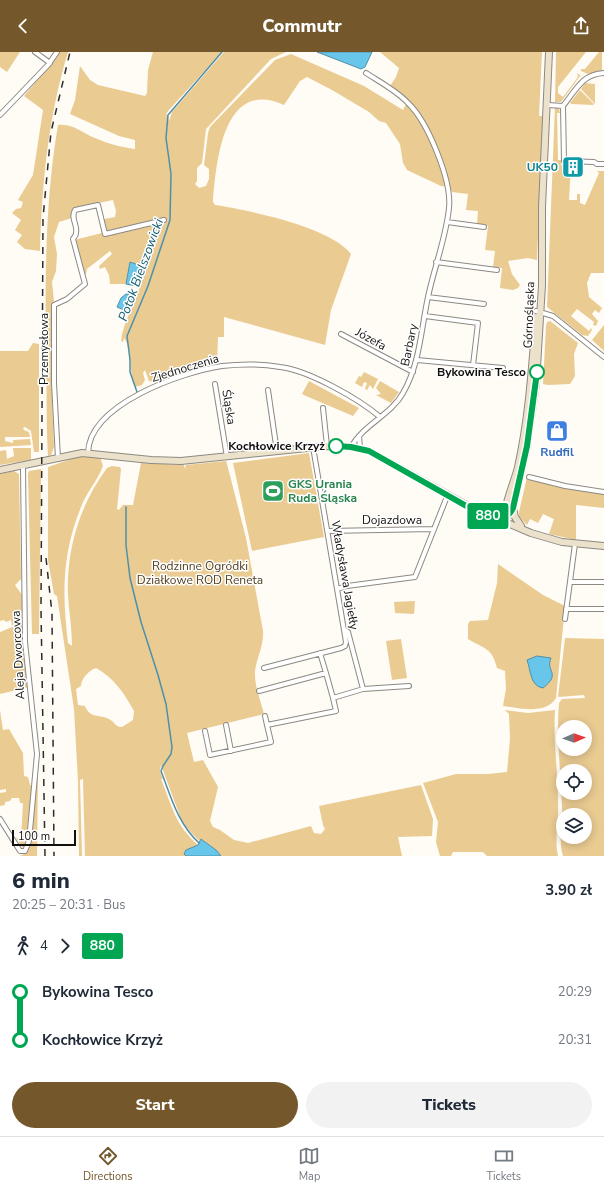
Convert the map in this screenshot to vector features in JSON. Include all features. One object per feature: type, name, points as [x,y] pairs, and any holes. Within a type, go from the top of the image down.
[{"type":"street","points":[[35,52],[50,63]]},
{"type":"street","points":[[0,115],[50,63],[57,52]]},
{"type":"street","name":"Górnośląska","points":[[503,520],[510,514],[513,508],[527,446],[534,402],[548,105],[549,52]]},
{"type":"street","name":"Barbary","points":[[351,447],[369,424],[380,417],[400,399],[413,372],[417,360],[428,297],[447,222],[449,193],[431,138],[408,102],[366,73]]},
{"type":"street","points":[[604,73],[592,74],[586,78],[563,106],[564,161],[594,162],[604,164]]},
{"type":"street","points":[[548,105],[563,106]]},
{"type":"street","name":"Przemysłowa","points":[[58,459],[54,384],[54,305],[72,295],[85,284],[73,239],[76,233],[73,215],[76,210],[98,205],[105,234],[164,220]]},
{"type":"street","points":[[447,222],[484,227]]},
{"type":"street","points":[[436,262],[497,270]]},
{"type":"street","points":[[428,297],[484,304]]},
{"type":"street","points":[[538,311],[553,316],[604,357]]},
{"type":"street","name":"Górnośląska","points":[[503,520],[506,504],[517,470],[526,425],[538,311]]},
{"type":"street","points":[[425,316],[478,323],[473,365]]},
{"type":"street","name":"Józefa","points":[[342,334],[413,372]]},
{"type":"street","points":[[417,360],[503,368]]},
{"type":"street","name":"Zjednoczenia","points":[[88,453],[88,442],[91,436],[101,423],[121,404],[166,383],[222,366],[284,368],[314,377],[328,384],[380,417]]},
{"type":"street","name":"Śląska","points":[[215,384],[227,457]]},
{"type":"street","points":[[268,390],[277,452]]},
{"type":"street","points":[[323,408],[327,446]]},
{"type":"street","points":[[359,436],[360,448]]},
{"type":"street","points":[[0,470],[88,453],[168,461],[227,457],[327,446],[360,448],[385,459],[470,508],[521,526],[541,537]]},
{"type":"street","name":"Władysława Jagiełły","points":[[264,668],[345,646],[344,629],[313,447]]},
{"type":"street","name":"Aleja Dworcowa","points":[[0,819],[20,851],[25,851],[29,841],[37,754],[26,648],[23,466]]},
{"type":"street","points":[[529,477],[565,486],[604,492]]},
{"type":"street","points":[[451,496],[487,510],[503,520],[541,537],[575,544],[604,546]]},
{"type":"street","points":[[337,589],[347,586],[416,577],[433,529],[451,496]]},
{"type":"street","points":[[487,510],[496,510],[506,504]]},
{"type":"street","points":[[513,508],[515,517],[521,526]]},
{"type":"street","name":"Dojazdowa","points":[[328,531],[433,529]]},
{"type":"street","points":[[565,619],[575,544]]},
{"type":"street","points":[[570,582],[604,582]]},
{"type":"street","points":[[566,609],[604,609]]},
{"type":"street","points":[[344,629],[348,632],[363,689]]},
{"type":"street","points":[[267,725],[336,711],[320,653]]},
{"type":"street","points":[[259,690],[326,673]]},
{"type":"street","points":[[333,698],[363,689],[409,686]]},
{"type":"street","points":[[205,731],[210,755],[271,742],[266,716]]},
{"type":"street","points":[[226,725],[231,751]]},
{"type":"green space","points":[[0,52],[20,52],[7,72],[0,67]]},
{"type":"green space","points":[[60,52],[68,52],[55,101],[47,151],[42,200],[40,251],[25,249],[17,242],[22,235],[15,230],[21,220],[12,213],[16,209],[21,208],[23,202],[18,200],[33,175],[43,110],[24,96]]},
{"type":"green space","points":[[153,52],[222,52],[168,111],[166,115],[168,115],[169,121],[172,112],[224,52],[286,52],[271,59],[206,129],[202,163],[197,168],[197,181],[195,184],[199,188],[206,186],[209,179],[209,169],[204,165],[210,127],[275,60],[291,54],[364,86],[403,110],[408,100],[390,86],[396,77],[399,68],[380,52],[542,52],[539,116],[543,116],[537,260],[528,258],[508,261],[512,274],[520,285],[518,288],[513,290],[500,288],[502,268],[493,267],[495,251],[485,250],[488,226],[477,224],[478,211],[466,210],[468,194],[452,192],[450,187],[441,186],[407,170],[403,163],[400,144],[386,123],[379,121],[369,112],[307,77],[300,81],[284,105],[264,100],[248,103],[236,113],[227,128],[221,147],[214,185],[213,202],[215,205],[288,221],[308,228],[341,244],[351,254],[331,310],[325,345],[224,317],[224,337],[218,337],[217,365],[188,372],[158,383],[149,381],[145,370],[143,373],[145,380],[142,385],[135,387],[129,350],[124,338],[123,342],[121,341],[124,327],[137,295],[139,288],[137,286],[144,267],[130,262],[126,284],[110,284],[109,275],[105,267],[100,269],[99,266],[112,254],[110,251],[87,269],[86,274],[84,274],[74,240],[102,233],[99,220],[115,217],[116,211],[113,200],[74,208],[71,212],[72,218],[59,222],[54,237],[57,254],[56,271],[52,282],[54,301],[51,309],[54,447],[51,455],[48,456],[46,268],[50,182],[58,125],[68,125],[105,142],[135,149],[135,140],[119,136],[70,114],[75,100],[80,66],[90,80],[98,85],[145,96],[147,93],[148,70]]},
{"type":"green space","points":[[556,52],[586,52],[558,87],[558,93],[563,97],[578,77],[577,73],[583,78],[580,76],[561,102],[555,102]]},
{"type":"green space","points":[[599,52],[602,52],[602,71],[588,74],[581,71],[581,69],[585,69]]},
{"type":"green space","points":[[585,83],[595,84],[595,104],[581,89]]},
{"type":"green space","points":[[580,90],[594,104],[593,105],[570,103]]},
{"type":"green space","points":[[555,107],[559,109],[560,113],[557,113],[558,160],[561,160],[561,165],[571,165],[569,200],[577,200],[577,194],[580,194],[580,203],[585,205],[599,173],[597,171],[604,171],[604,273],[591,273],[587,283],[589,297],[602,308],[599,313],[595,310],[592,314],[598,321],[596,326],[593,325],[594,322],[577,309],[571,316],[589,331],[591,328],[592,330],[588,336],[582,335],[547,307]]},
{"type":"green space","points":[[550,321],[578,343],[574,354],[575,376],[570,384],[543,384],[546,326],[547,322]]},
{"type":"green space","points":[[604,325],[604,351],[592,340]]},
{"type":"green space","points":[[33,343],[39,344],[39,452],[34,452],[31,431],[25,427],[23,428],[24,430],[29,432],[30,437],[5,437],[5,441],[13,443],[13,440],[30,439],[31,445],[0,447],[0,351],[28,351]]},
{"type":"green space","points":[[364,372],[378,379],[373,389],[370,385],[367,390],[365,389],[367,383],[364,382],[362,387],[355,383],[359,376],[361,377]]},
{"type":"green space","points":[[309,381],[359,408],[353,416],[302,394]]},
{"type":"green space","points":[[380,381],[399,392],[391,403],[376,395],[381,394],[376,388]]},
{"type":"green space","points":[[13,448],[31,448],[31,460],[0,465],[0,451],[6,450],[7,459],[14,456]]},
{"type":"green space","points":[[309,453],[324,537],[252,551],[233,463]]},
{"type":"green space","name":"Rodzinne Ogródki Działkowe ROD Reneta","points":[[77,457],[100,457],[103,466],[81,507],[70,541],[67,558],[64,590],[68,643],[72,646],[68,578],[72,545],[82,512],[97,482],[107,468],[112,466],[120,467],[121,469],[117,509],[119,510],[123,505],[133,505],[141,463],[184,465],[185,469],[186,465],[226,461],[246,538],[263,631],[255,677],[264,714],[187,733],[194,762],[203,760],[218,787],[210,821],[213,827],[234,840],[248,843],[311,826],[314,833],[321,834],[325,829],[319,806],[421,785],[433,819],[432,836],[398,837],[402,856],[221,856],[202,839],[199,841],[186,827],[181,819],[161,765],[160,771],[163,779],[161,779],[175,815],[190,838],[198,845],[186,850],[184,854],[186,856],[85,856],[83,779],[80,780],[82,856],[79,856],[78,781],[74,709],[57,596],[54,594],[48,560],[48,467]],"holes":[[[96,668],[118,686],[134,711],[133,720],[122,727],[118,726],[109,719],[92,715],[85,706],[78,705],[76,689],[81,686],[81,683],[86,675]]]},
{"type":"green space","points":[[41,469],[39,634],[32,634],[28,474],[29,471]]},
{"type":"green space","points":[[14,471],[19,474],[21,579],[15,585],[22,595],[22,615],[12,626],[11,620],[6,622],[4,620],[0,621],[0,474]]},
{"type":"green space","points":[[527,477],[604,492],[604,508],[576,505],[576,540],[549,534],[554,519],[543,514],[538,523],[530,519],[527,525],[519,517]]},
{"type":"green space","points":[[498,564],[543,595],[565,606],[556,698],[546,707],[539,709],[525,709],[503,706],[506,689],[505,671],[497,668],[493,656],[487,649],[468,639],[468,624],[470,621],[488,620],[497,583]]},
{"type":"green space","points":[[415,601],[414,614],[395,613],[394,602]]},
{"type":"green space","points":[[25,622],[29,687],[0,694],[0,632]]},
{"type":"green space","points":[[565,638],[604,639],[604,856],[563,856],[561,844],[592,844],[592,808],[562,808],[561,800],[592,800],[592,764],[559,764],[559,756],[592,756],[592,720],[558,720],[559,703],[562,699],[585,698],[584,695],[558,697]]},
{"type":"green space","points":[[401,639],[407,678],[392,680],[386,641]]},
{"type":"green space","points":[[0,710],[3,730],[9,729],[23,753],[24,776],[28,777],[32,787],[26,842],[24,848],[16,838],[21,838],[23,803],[20,803],[19,798],[12,798],[10,801],[5,802],[5,805],[0,806],[0,793],[6,792],[6,789],[0,790]]},
{"type":"green space","points":[[505,710],[528,713],[555,710],[556,800],[558,800],[558,808],[556,808],[556,844],[558,856],[487,856],[483,852],[453,852],[451,856],[440,856],[436,842],[438,822],[423,783],[456,774],[488,774],[507,772],[510,739],[509,714]]},
{"type":"green space","points":[[38,773],[37,856],[20,856],[26,853],[30,844]]},
{"type":"water","points":[[317,52],[372,52],[365,67],[361,69]]},
{"type":"water","points":[[130,262],[144,267],[137,286],[126,284]]},
{"type":"water","points":[[126,294],[134,294],[134,298],[126,311],[117,307],[121,298]]},
{"type":"water","points":[[537,656],[551,658],[550,666],[552,676],[549,683],[543,688],[539,687],[533,681],[527,660]]},
{"type":"water","points":[[201,839],[216,850],[221,856],[186,856],[184,854],[186,850],[198,845]]},
{"type":"waterway","name":"Potok Bielszowicki","points":[[137,392],[130,372],[127,336],[148,286],[170,220],[171,174],[166,138],[168,115],[222,52]]},
{"type":"waterway","name":"Potok Bielszowicki","points":[[126,507],[126,545],[130,578],[141,622],[166,704],[172,747],[171,754],[161,771],[180,819],[199,843]]},
{"type":"railway","points":[[45,856],[41,609],[43,218],[51,132],[70,52]]},
{"type":"railway","points":[[46,558],[52,613],[54,856]]},
{"type":"bus line","name":"880","points":[[336,446],[360,448],[369,451],[417,476],[470,508],[498,520],[505,518],[510,514],[513,508],[524,461],[532,416],[537,372]]},
{"type":"place","name":"UK50","points":[[573,167]]},
{"type":"place","name":"Bykowina Tesco","points":[[537,372]]},
{"type":"place","name":"Rudfil","points":[[557,431]]},
{"type":"place","name":"Kochłowice Krzyż","points":[[336,446]]},
{"type":"place","name":"GKS Urania Ruda Śląska","points":[[273,491]]}]
